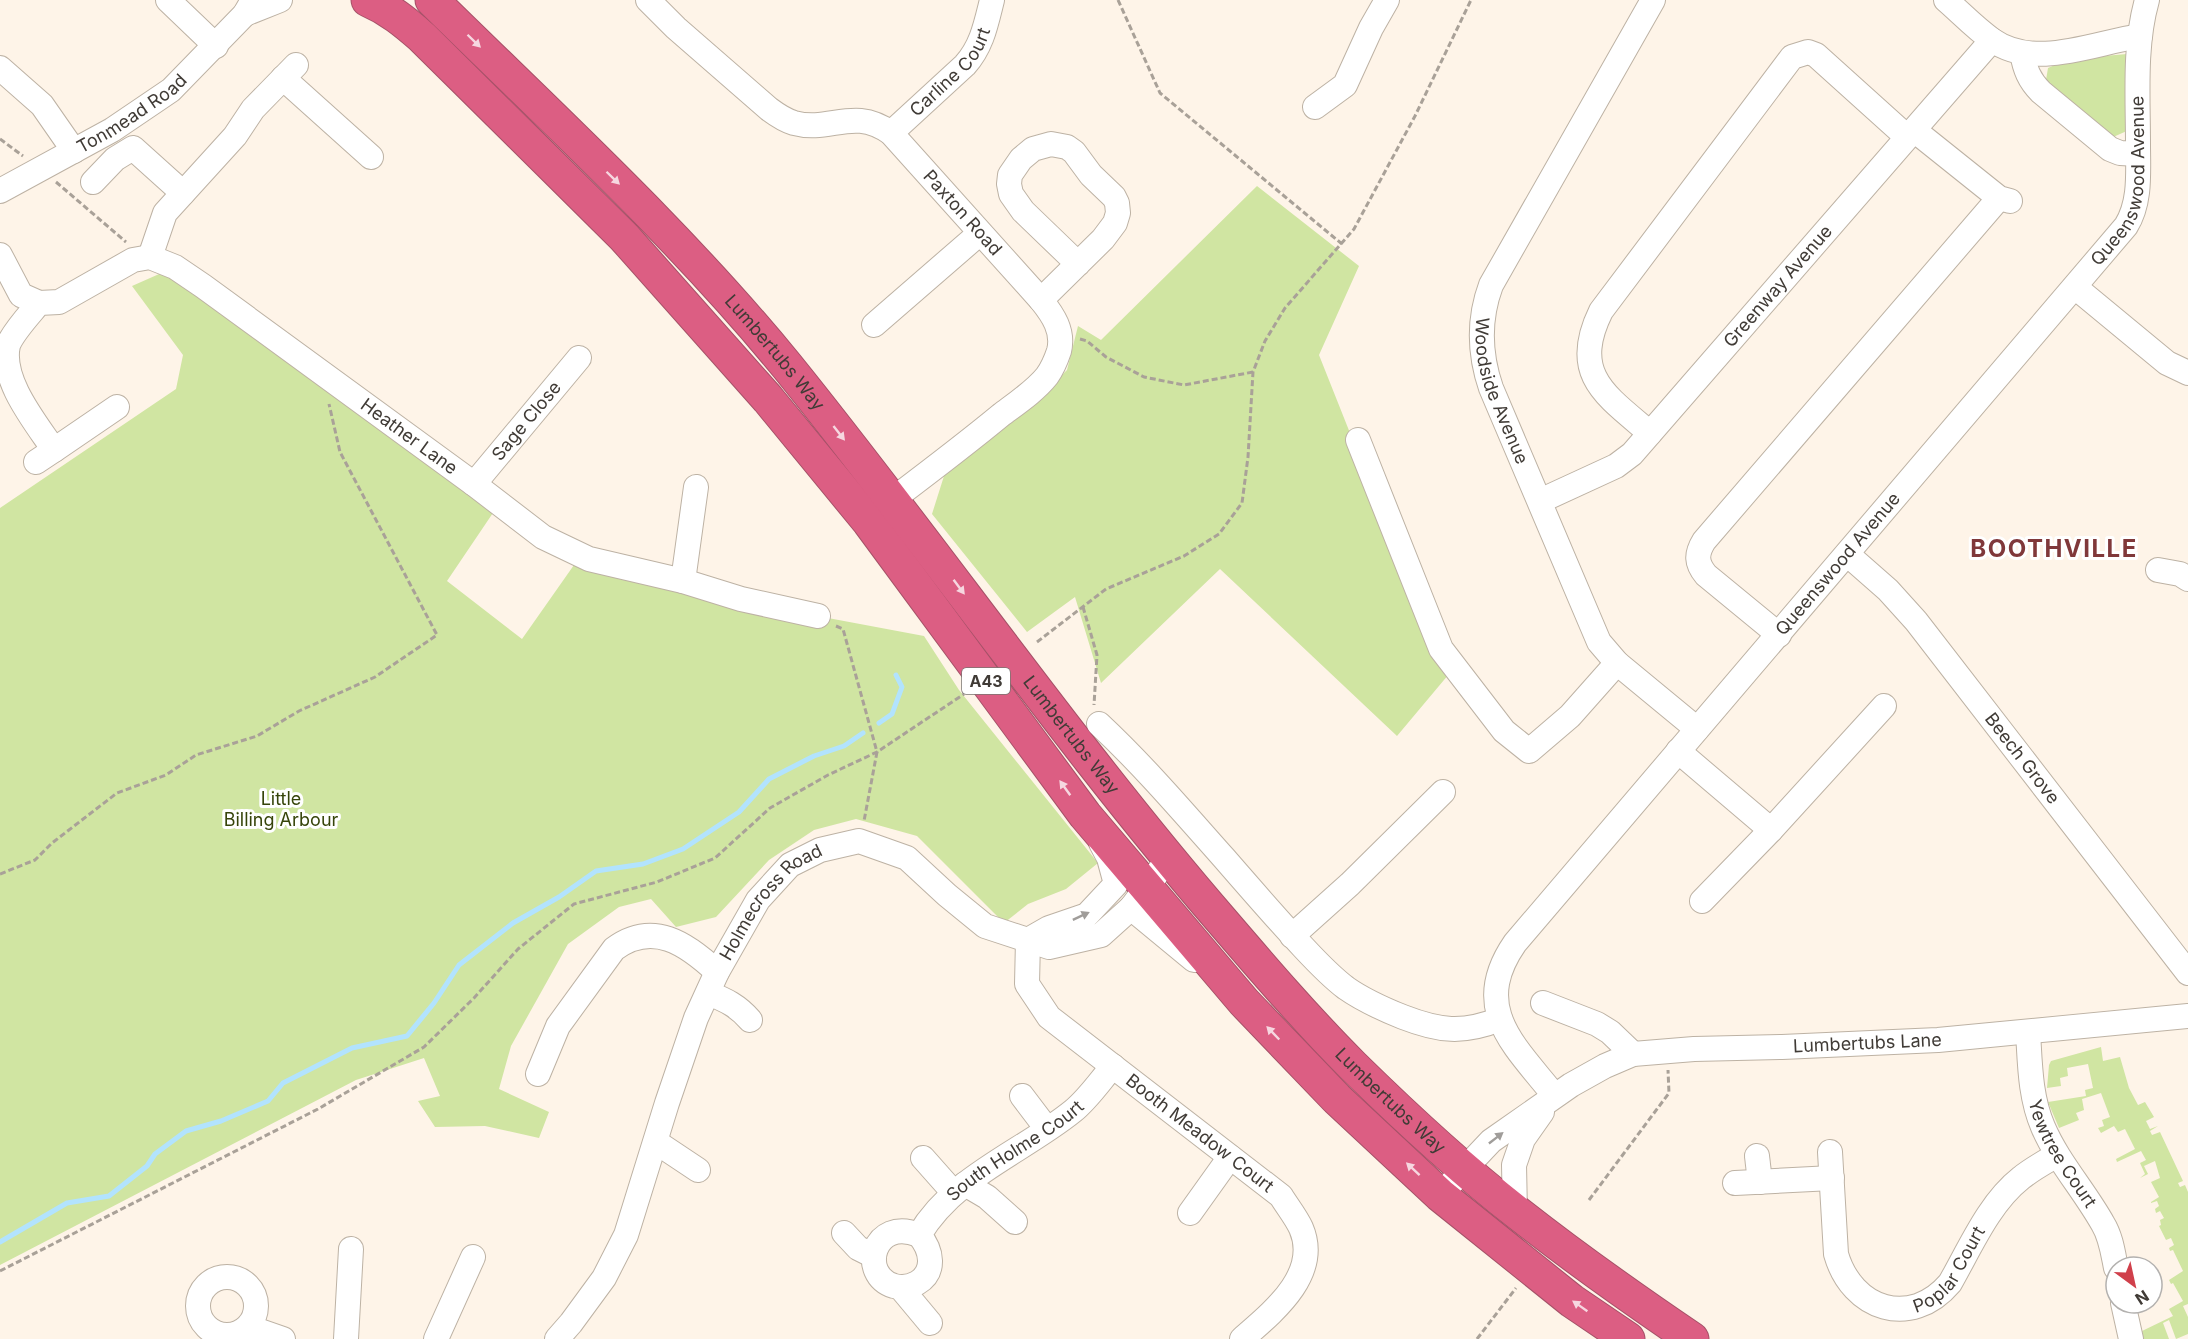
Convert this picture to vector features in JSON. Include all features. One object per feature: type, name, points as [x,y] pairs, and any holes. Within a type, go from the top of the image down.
[{"type":"highway","name":"Lumbertubs Way","points":[[368,0],[383,6],[399,18],[446,60],[624,237],[768,399],[869,522],[1085,815],[1139,899],[1244,1002],[1337,1100],[1440,1195],[1572,1301],[1628,1339]]},
{"type":"highway","name":"Lumbertubs Way","points":[[432,0],[658,223],[784,363],[1168,859],[1271,978],[1352,1065],[1515,1212],[1597,1274],[1692,1339]]},
{"type":"street","points":[[168,0],[216,46]]},
{"type":"street","name":"Tonmead Road","points":[[0,191],[112,130],[171,90],[216,46],[249,7],[280,0]]},
{"type":"street","name":"Paxton Road","points":[[648,0],[768,110],[781,118],[805,125],[857,119],[879,125],[891,133],[1041,300],[1051,313],[1059,332]]},
{"type":"street","name":"Carline Court","points":[[891,133],[974,55],[981,42],[992,0]]},
{"type":"street","points":[[1315,106],[1345,85],[1371,28],[1387,0]]},
{"type":"street","name":"Woodside Avenue","points":[[1653,0],[1491,285],[1484,307],[1481,342],[1486,373],[1599,642],[1617,663],[1697,729]]},
{"type":"street","points":[[1946,0],[1992,40],[2022,53],[2066,51],[2140,36]]},
{"type":"street","name":"Queenswood Avenue","points":[[1554,1095],[1512,1043],[1500,1019],[1496,997],[1497,982],[1506,956],[2126,226],[2132,216],[2137,194],[2138,64],[2140,36],[2147,0]]},
{"type":"street","name":"Greenway Avenue","points":[[1540,501],[1616,466],[1632,454],[1992,40]]},
{"type":"street","points":[[1650,433],[1611,400],[1595,379],[1589,354],[1589,340],[1594,324],[1601,311],[1792,57],[1808,52],[1816,55],[1910,133],[2005,200],[1704,541],[1698,551],[1697,559],[1706,575],[1779,635]]},
{"type":"street","points":[[2022,53],[2026,72],[2032,83],[2049,99],[2110,149],[2120,153],[2138,154]]},
{"type":"street","points":[[0,68],[42,105],[74,151]]},
{"type":"street","points":[[0,255],[21,295],[39,303],[59,302],[141,259],[165,213],[235,136],[253,109],[289,72],[371,157]]},
{"type":"street","points":[[1041,300],[1078,264],[1110,231],[1115,223],[1117,204],[1114,197],[1091,175],[1074,152],[1060,145],[1042,145],[1033,149],[1013,167],[1009,184],[1011,194],[1023,211],[1078,264]]},
{"type":"street","points":[[93,182],[115,159],[133,148],[183,193]]},
{"type":"street","points":[[873,325],[980,233]]},
{"type":"street","name":"Heather Lane","points":[[141,259],[175,267],[474,484],[543,537],[589,559],[683,581],[741,599],[818,616]]},
{"type":"street","points":[[2075,287],[2167,363],[2188,373]]},
{"type":"street","points":[[39,303],[8,346],[6,370],[45,456],[117,407]]},
{"type":"street","points":[[892,500],[1035,387],[1047,375],[1059,350],[1059,332]]},
{"type":"street","points":[[2149,347],[2188,359]]},
{"type":"street","name":"Sage Close","points":[[474,484],[579,358]]},
{"type":"street","points":[[1358,440],[1441,648],[1504,731],[1528,751],[1570,716],[1617,663]]},
{"type":"street","points":[[683,581],[696,487]]},
{"type":"street","name":"Beech Grove","points":[[1847,554],[1902,603],[2188,973]]},
{"type":"street","points":[[2158,570],[2180,574],[2188,579]]},
{"type":"street","points":[[1702,901],[1771,830],[1884,706]]},
{"type":"street","name":"Lumbertubs Way","points":[[1099,724],[1140,763],[1292,936],[1325,971],[1346,988],[1392,1013],[1433,1027],[1451,1030],[1483,1026],[1500,1019]]},
{"type":"street","points":[[1678,751],[1771,830]]},
{"type":"street","points":[[1292,936],[1350,885],[1443,792]]},
{"type":"street","points":[[1028,940],[1049,928],[1087,915],[1116,884],[1109,858],[1085,815]]},
{"type":"street","points":[[859,841],[907,858],[985,926],[1050,947],[1101,935],[1139,899],[1168,859]]},
{"type":"street","name":"Holmecross Road","points":[[565,1337],[604,1278],[626,1235],[696,1018],[758,900],[790,865],[820,850],[859,841]]},
{"type":"street","points":[[538,1074],[558,1026],[614,949],[625,941],[642,935],[659,936],[673,941],[704,960],[713,982],[750,1020]]},
{"type":"street","name":"Booth Meadow Court","points":[[1028,940],[1027,984],[1049,1017],[1281,1196],[1301,1228],[1306,1252],[1296,1284],[1272,1313],[1242,1339]]},
{"type":"street","points":[[1543,1003],[1597,1024],[1610,1032],[1633,1054]]},
{"type":"street","name":"Lumbertubs Lane","points":[[1440,1195],[1491,1141],[1554,1095],[1597,1070],[1633,1054],[1666,1050],[1871,1043],[2028,1032],[2188,1016]]},
{"type":"street","name":"Yewtree Court","points":[[2028,1032],[2035,1106],[2042,1126],[2057,1155],[2104,1225],[2113,1255]]},
{"type":"street","name":"South Holme Court","points":[[919,1235],[929,1218],[960,1188],[1074,1110],[1113,1066]]},
{"type":"street","points":[[1515,1212],[1514,1165],[1522,1139],[1554,1095]]},
{"type":"street","points":[[1022,1096],[1047,1129]]},
{"type":"street","points":[[656,1142],[698,1170]]},
{"type":"street","name":"Poplar Court","points":[[1830,1152],[1836,1254],[1845,1278],[1852,1287],[1872,1302],[1884,1307],[1909,1308],[1932,1300],[1941,1294],[1950,1283],[1995,1206],[2020,1179],[2057,1155]]},
{"type":"street","points":[[1757,1156],[1760,1182]]},
{"type":"street","points":[[1190,1213],[1230,1157]]},
{"type":"street","points":[[923,1158],[960,1188],[987,1197],[1015,1222]]},
{"type":"street","points":[[1735,1183],[1832,1178]]},
{"type":"street","points":[[897,1230],[908,1231],[919,1235],[926,1243],[931,1262],[926,1275],[919,1282],[900,1287],[886,1282],[879,1275],[874,1256],[876,1246],[888,1234],[897,1230]]},
{"type":"street","points":[[844,1233],[858,1248],[874,1256]]},
{"type":"street","points":[[346,1339],[351,1249]]},
{"type":"street","points":[[436,1339],[473,1257]]},
{"type":"street","points":[[900,1287],[930,1323]]},
{"type":"street","points":[[2126,1315],[2131,1339]]},
{"type":"street","points":[[248,1327],[281,1339]]},
{"type":"path","points":[[1118,0],[1160,93],[1342,244]]},
{"type":"path","points":[[1037,642],[1106,589],[1184,556],[1219,534],[1242,502],[1248,457],[1253,372],[1265,341],[1285,308],[1354,229],[1415,116],[1471,0]]},
{"type":"path","points":[[0,139],[40,169],[132,247],[141,259]]},
{"type":"path","points":[[1059,332],[1087,341],[1106,357],[1144,378],[1184,385],[1253,372]]},
{"type":"path","points":[[0,874],[35,860],[52,843],[117,793],[166,775],[196,755],[257,735],[299,711],[375,677],[437,635],[340,452],[322,373]]},
{"type":"path","points":[[1083,607],[1097,655],[1094,703],[1099,724]]},
{"type":"path","points":[[818,616],[843,629],[877,752],[859,841]]},
{"type":"path","points":[[0,1271],[318,1109],[424,1047],[474,998],[518,949],[574,904],[657,882],[715,858],[770,808],[828,775],[877,752],[968,691]]},
{"type":"path","points":[[1589,1200],[1670,1094],[1666,1050]]},
{"type":"path","points":[[1477,1339],[1518,1285]]},
{"type":"green space","points":[[2127,54],[2129,130],[2111,138],[2046,80],[2048,68],[2069,59]]},
{"type":"green space","points":[[1257,186],[1359,266],[1319,355],[1437,652],[1449,674],[1397,736],[1220,569],[1101,683],[1075,597],[1027,632],[932,514],[944,476],[1038,399],[1067,370],[1078,326],[1101,340]]},
{"type":"green space","name":"Little Billing Arbour","points":[[175,267],[499,504],[447,581],[522,639],[581,555],[764,606],[924,636],[959,690],[1098,863],[1066,889],[1028,904],[1004,923],[917,836],[856,819],[814,830],[769,860],[716,917],[676,927],[651,899],[619,907],[568,944],[511,1046],[499,1089],[549,1112],[539,1138],[485,1126],[435,1127],[418,1101],[440,1096],[424,1058],[356,1080],[0,1265],[0,508],[176,389],[183,355],[132,286]]},
{"type":"green space","points":[[2101,1047],[2103,1061],[2120,1057],[2129,1088],[2138,1105],[2145,1102],[2154,1117],[2146,1121],[2150,1129],[2158,1126],[2150,1131],[2152,1135],[2160,1132],[2183,1181],[2178,1183],[2180,1187],[2185,1185],[2188,1192],[2188,1304],[2183,1306],[2188,1317],[2188,1334],[2176,1339],[2169,1320],[2163,1323],[2169,1339],[2142,1339],[2141,1336],[2142,1331],[2173,1316],[2169,1309],[2183,1301],[2169,1280],[2183,1271],[2173,1250],[2170,1251],[2169,1248],[2174,1245],[2171,1238],[2166,1240],[2159,1226],[2161,1225],[2160,1220],[2164,1218],[2160,1211],[2156,1213],[2155,1209],[2159,1206],[2157,1201],[2151,1203],[2159,1197],[2151,1182],[2160,1178],[2155,1161],[2144,1166],[2148,1174],[2140,1178],[2145,1174],[2140,1163],[2146,1160],[2141,1151],[2117,1162],[2116,1159],[2135,1149],[2125,1129],[2118,1132],[2114,1126],[2101,1133],[2098,1128],[2104,1126],[2102,1120],[2110,1117],[2101,1093],[2082,1099],[2084,1110],[2076,1113],[2079,1120],[2059,1128],[2048,1102],[2086,1096],[2085,1090],[2093,1088],[2088,1064],[2067,1068],[2068,1076],[2060,1078],[2061,1086],[2047,1088],[2051,1061]]},
{"type":"waterway","points":[[879,723],[892,714],[902,687],[896,675]]},
{"type":"waterway","points":[[0,1242],[67,1203],[109,1196],[147,1166],[155,1154],[186,1131],[221,1121],[268,1101],[283,1083],[352,1048],[407,1036],[434,1003],[459,965],[513,923],[559,897],[596,871],[643,864],[683,849],[739,812],[769,779],[814,756],[844,746],[863,733]]},
{"type":"district","name":"BOOTHVILLE","points":[[2054,549]]}]
